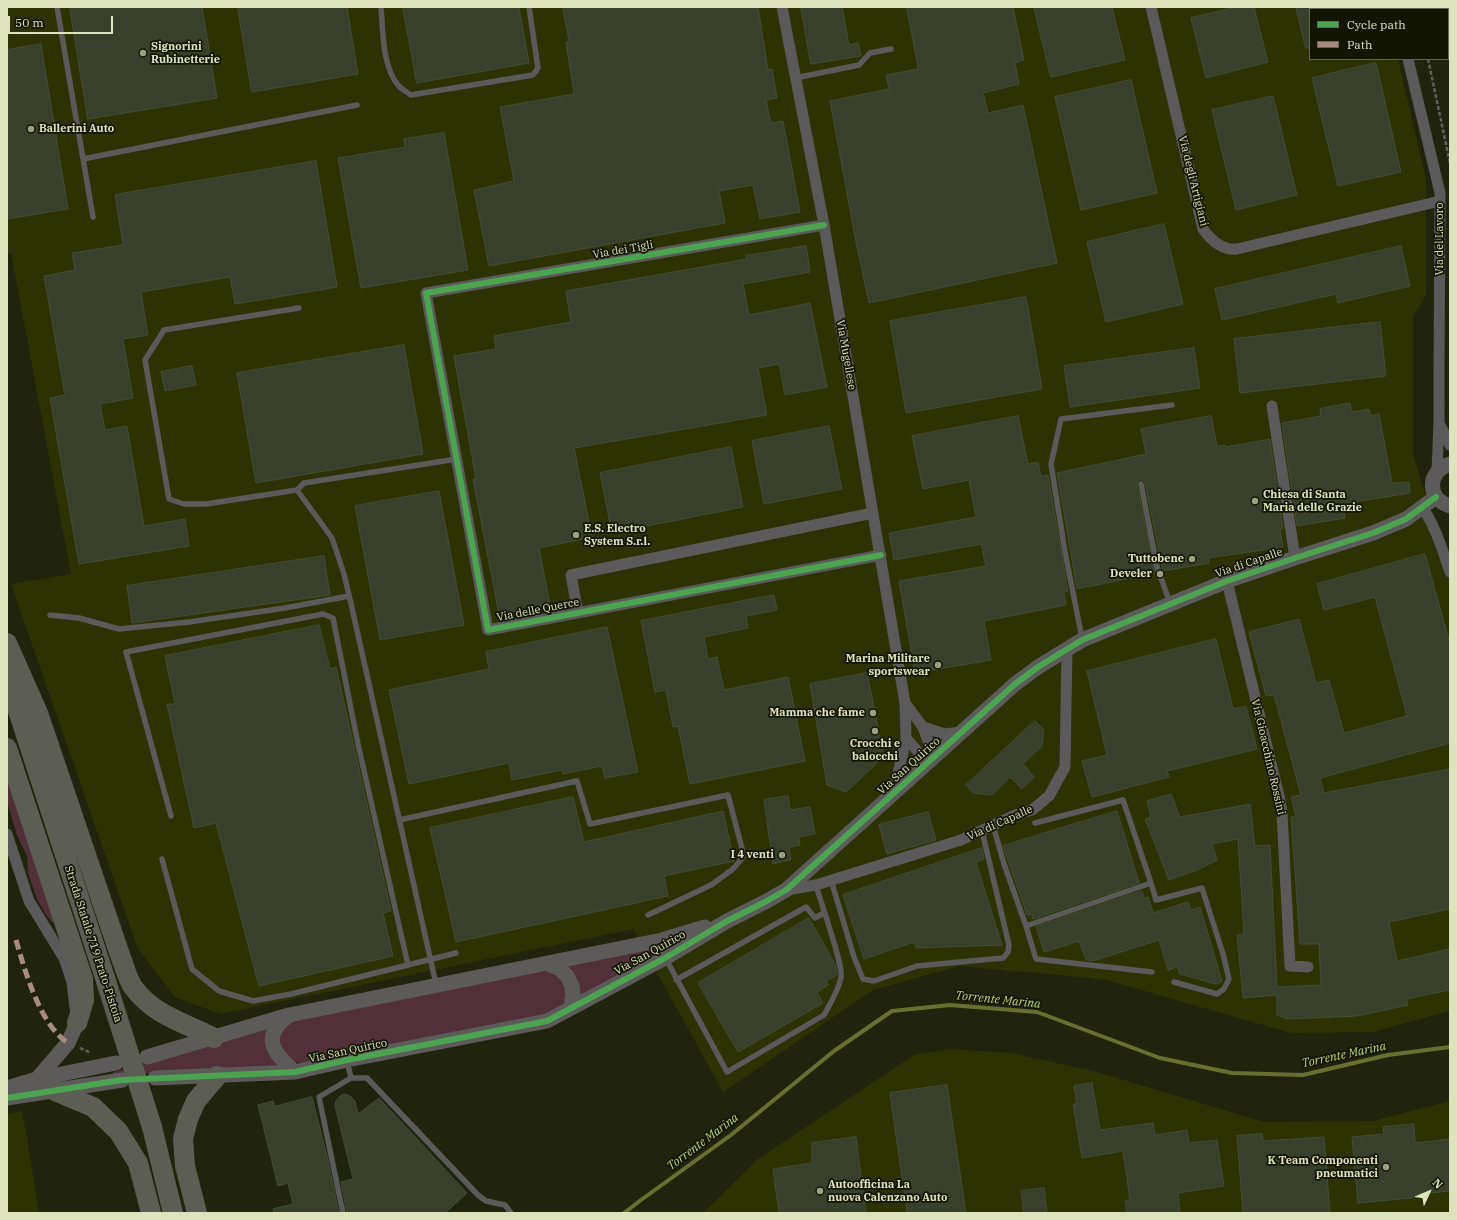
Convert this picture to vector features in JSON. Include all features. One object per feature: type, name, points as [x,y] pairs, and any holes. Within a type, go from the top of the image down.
[{"type":"highway","points":[[7,643],[38,713],[117,947],[132,985],[156,1010],[214,1038]]},
{"type":"highway","name":"Strada Statale 719 Prato-Pistoia","points":[[7,677],[152,1127],[173,1213]]},
{"type":"highway","points":[[7,748],[82,979],[84,1000],[77,1023]]},
{"type":"highway","points":[[197,1213],[185,1166],[183,1139],[188,1119],[196,1101],[217,1076]]},
{"type":"highway","points":[[54,1091],[93,1107],[118,1131],[138,1163],[151,1213]]},
{"type":"street","name":"Via Mugellese","points":[[782,7],[824,225],[905,703],[906,738],[896,778],[889,798]]},
{"type":"street","name":"Via degli Artigiani","points":[[1151,7],[1203,229],[1210,238],[1218,244],[1231,250],[1237,249],[1440,201]]},
{"type":"street","name":"Via del Lavoro","points":[[1408,60],[1440,192],[1438,371],[1439,422],[1444,467]]},
{"type":"street","name":"Via dei Tigli","points":[[426,293],[824,225]]},
{"type":"street","name":"Via delle Querce","points":[[426,293],[488,630],[881,555]]},
{"type":"street","points":[[1272,406],[1295,558]]},
{"type":"street","name":"Via del Lavoro","points":[[1439,422],[1450,445]]},
{"type":"street","points":[[1444,467],[1432,482],[1433,490],[1436,497],[1450,506]]},
{"type":"street","name":"Via di Capalle","points":[[786,890],[816,885],[953,842],[1032,810],[1049,796],[1065,767],[1068,648],[1082,640],[1227,581],[1373,533],[1406,519],[1436,497]]},
{"type":"street","points":[[1422,507],[1432,521],[1450,572]]},
{"type":"street","name":"Via delle Querce","points":[[578,613],[571,575],[873,513]]},
{"type":"street","name":"Via Gioacchino Rossini","points":[[1227,581],[1282,813],[1290,966],[1308,966]]},
{"type":"street","name":"Via San Quirico","points":[[154,1078],[295,1072],[347,1060],[547,1021],[665,958],[727,921],[786,890],[1015,684],[1068,648]]},
{"type":"street","name":"Via Mugellese","points":[[905,703],[923,727],[934,757]]},
{"type":"street","points":[[923,727],[945,734],[961,732]]},
{"type":"street","points":[[906,738],[920,754],[934,757]]},
{"type":"street","points":[[7,834],[29,900],[64,958],[72,982],[77,1023],[68,1043],[38,1078]]},
{"type":"street","name":"Via San Quirico","points":[[147,1057],[288,1015],[662,940],[727,921]]},
{"type":"street","points":[[548,964],[560,969],[567,976],[572,986],[574,996],[570,1008]]},
{"type":"street","points":[[288,1015],[280,1021],[274,1031],[272,1041],[274,1051],[281,1060],[295,1072]]},
{"type":"street","points":[[7,1088],[38,1078],[116,1063]]},
{"type":"street","points":[[7,1098],[122,1080]]},
{"type":"lane","points":[[57,7],[93,217]]},
{"type":"lane","points":[[381,7],[386,54],[390,70],[398,85],[411,94],[533,75],[538,68],[529,7]]},
{"type":"lane","points":[[795,78],[859,65],[870,54],[891,49]]},
{"type":"lane","points":[[83,159],[356,105]]},
{"type":"lane","points":[[299,308],[164,330],[145,360],[169,499],[184,504],[206,504],[297,490],[304,483],[457,459]]},
{"type":"lane","points":[[1082,640],[1065,552],[1051,464],[1061,419],[1172,405]]},
{"type":"lane","points":[[1140,484],[1157,567],[1170,603]]},
{"type":"lane","points":[[297,490],[332,538],[344,574],[437,986]]},
{"type":"lane","points":[[50,615],[79,618],[118,629],[196,621],[285,608],[349,596]]},
{"type":"lane","points":[[172,816],[126,652],[323,614],[332,618],[358,744],[408,965]]},
{"type":"lane","points":[[399,820],[577,781],[590,824],[728,795],[744,856],[733,869],[711,886],[648,915]]},
{"type":"lane","points":[[1035,823],[1123,800],[1156,900],[1202,888],[1223,954],[1229,979],[1224,989],[1217,994],[1174,982]]},
{"type":"lane","points":[[993,825],[1004,864],[1036,959],[1152,972]]},
{"type":"lane","points":[[831,880],[854,957],[863,979],[874,981],[917,966],[1003,958],[1008,952],[1010,945],[982,831]]},
{"type":"lane","points":[[162,859],[192,969],[220,991],[253,1001],[291,994],[456,953]]},
{"type":"lane","points":[[1026,926],[1151,883]]},
{"type":"lane","points":[[665,958],[727,1072],[824,1015],[841,977],[839,962],[816,885]]},
{"type":"lane","points":[[676,980],[806,907],[814,918],[824,913]]},
{"type":"lane","points":[[347,1060],[351,1078]]},
{"type":"lane","points":[[343,1213],[319,1097],[351,1078],[367,1078],[478,1195],[486,1201],[506,1205],[511,1213]]},
{"type":"path","points":[[1428,60],[1450,163]]},
{"type":"shaded area","points":[[7,7],[1385,7],[1309,8],[1309,60],[1398,60],[1426,179],[1426,295],[1413,317],[1413,455],[1450,572],[1450,1011],[1373,1032],[1291,1033],[1103,979],[959,966],[873,990],[723,1092],[633,929],[220,1014],[175,997],[138,949],[11,584],[71,574],[11,253],[7,254]]},
{"type":"shaded area","points":[[7,769],[55,922],[52,922],[46,915],[37,899],[28,873],[27,856],[17,835],[7,802]]},
{"type":"shaded area","points":[[659,948],[664,950],[577,1000],[565,966]]},
{"type":"shaded area","points":[[543,971],[558,976],[563,981],[565,987],[566,994],[564,1000],[554,1013],[304,1063],[297,1063],[285,1056],[278,1037],[291,1021]]},
{"type":"shaded area","points":[[272,1025],[280,1067],[113,1075],[113,1072],[148,1063]]},
{"type":"shaded area","points":[[949,1049],[1011,1053],[1097,1072],[1264,1122],[1373,1121],[1450,1101],[1450,1213],[703,1213],[758,1159],[914,1055]]},
{"type":"shaded area","points":[[22,1111],[39,1213],[7,1213],[7,1114]]},
{"type":"building","name":"Signorini Rubinetterie","points":[[70,7],[202,7],[217,98],[88,119]]},
{"type":"building","points":[[238,7],[347,7],[358,74],[252,92]]},
{"type":"building","points":[[403,7],[519,7],[529,63],[417,83]]},
{"type":"building","points":[[563,7],[758,7],[768,70],[772,69],[777,98],[766,100],[771,123],[783,121],[800,212],[760,219],[753,185],[719,191],[725,223],[489,266],[474,190],[514,181],[500,107],[574,94],[566,42],[569,42]]},
{"type":"building","points":[[801,7],[842,7],[849,45],[858,43],[861,56],[811,64]]},
{"type":"building","points":[[907,7],[1013,7],[1024,60],[1015,63],[1019,84],[983,93],[988,113],[1023,105],[1057,263],[869,303],[856,242],[830,101],[889,89],[886,75],[918,69]]},
{"type":"building","points":[[1034,7],[1112,7],[1125,60],[1051,77]]},
{"type":"building","points":[[1236,7],[1254,7],[1268,62],[1206,78],[1191,18]]},
{"type":"building","points":[[1296,7],[1310,7],[1309,48],[1306,48]]},
{"type":"building","name":"Ballerini Auto","points":[[41,44],[68,209],[7,219],[7,50]]},
{"type":"building","points":[[1376,63],[1401,172],[1338,186],[1312,78]]},
{"type":"building","points":[[1131,80],[1157,193],[1081,210],[1055,97]]},
{"type":"building","points":[[1273,96],[1297,195],[1236,210],[1212,110]]},
{"type":"building","points":[[444,133],[468,270],[361,288],[338,158],[405,147],[404,139]]},
{"type":"building","points":[[316,161],[337,287],[235,304],[230,277],[141,292],[148,335],[123,339],[133,398],[100,404],[105,430],[127,426],[144,526],[185,519],[189,546],[79,564],[50,398],[65,395],[44,276],[75,270],[72,253],[123,245],[115,195]]},
{"type":"building","points":[[1164,224],[1183,304],[1106,322],[1087,242]]},
{"type":"building","points":[[806,246],[810,272],[743,284],[749,315],[810,303],[827,387],[785,395],[779,364],[758,368],[767,415],[574,448],[592,537],[539,548],[550,605],[499,614],[473,479],[476,479],[454,356],[496,349],[494,336],[571,322],[566,291],[747,259],[746,256]]},
{"type":"building","points":[[1401,246],[1410,286],[1338,303],[1336,294],[1222,320],[1215,289]]},
{"type":"building","points":[[1026,297],[1042,389],[906,413],[890,321]]},
{"type":"building","points":[[1380,322],[1386,376],[1240,393],[1234,339]]},
{"type":"building","points":[[404,345],[423,454],[256,483],[237,373]]},
{"type":"building","points":[[1194,348],[1200,388],[1070,407],[1064,366]]},
{"type":"building","points":[[192,366],[196,385],[165,391],[161,372]]},
{"type":"building","points":[[1350,403],[1352,412],[1369,409],[1371,416],[1379,414],[1392,483],[1409,482],[1410,493],[1342,504],[1345,518],[1297,526],[1282,423],[1321,416],[1320,409]]},
{"type":"building","points":[[1018,416],[1028,464],[1038,462],[1041,476],[1048,475],[1068,591],[1064,592],[1066,605],[984,621],[991,660],[915,673],[899,581],[986,566],[981,544],[894,560],[889,533],[976,517],[969,480],[923,489],[912,436]]},
{"type":"building","points":[[1211,416],[1217,446],[1225,445],[1226,447],[1270,439],[1283,529],[1280,529],[1283,547],[1208,558],[1209,563],[1163,571],[1145,483],[1143,480],[1140,480],[1137,482],[1137,485],[1155,573],[1077,589],[1057,473],[1146,454],[1141,429]]},
{"type":"building","points":[[829,426],[842,489],[764,504],[752,441]]},
{"type":"building","points":[[731,447],[743,507],[612,533],[600,473]]},
{"type":"building","points":[[439,491],[464,625],[380,640],[355,506]]},
{"type":"building","points":[[1425,554],[1450,644],[1450,743],[1320,778],[1324,793],[1450,769],[1450,909],[1389,922],[1397,961],[1450,949],[1450,990],[1406,999],[1408,1005],[1357,1016],[1287,1019],[1277,1015],[1277,995],[1243,998],[1237,935],[1244,934],[1238,839],[1212,844],[1217,860],[1197,870],[1169,880],[1145,819],[1151,817],[1147,801],[1171,794],[1180,817],[1250,804],[1255,846],[1270,845],[1277,987],[1321,985],[1319,944],[1300,944],[1291,817],[1296,816],[1291,797],[1301,795],[1274,695],[1266,696],[1249,632],[1299,619],[1316,683],[1329,680],[1344,733],[1407,716],[1375,597],[1324,610],[1317,584]]},
{"type":"building","points":[[324,556],[330,595],[132,623],[127,586]]},
{"type":"building","points":[[774,595],[777,610],[746,616],[748,628],[704,637],[708,659],[717,657],[724,690],[788,677],[805,761],[690,784],[678,726],[673,727],[666,690],[655,692],[641,621]]},
{"type":"building","points":[[319,625],[330,669],[336,667],[391,911],[383,913],[393,956],[259,986],[216,823],[194,828],[167,704],[175,704],[165,656]]},
{"type":"building","points":[[607,627],[638,772],[605,778],[602,766],[563,774],[562,770],[512,780],[509,763],[409,784],[389,690],[489,669],[486,652]]},
{"type":"building","points":[[1216,639],[1233,709],[1246,706],[1257,749],[1167,771],[1169,777],[1092,797],[1082,761],[1107,755],[1087,671]]},
{"type":"building","points":[[867,673],[883,753],[874,766],[846,792],[827,785],[810,684]]},
{"type":"building","points":[[1035,721],[1044,730],[1042,746],[1023,764],[1034,777],[1022,789],[1010,777],[992,795],[973,793],[966,785]]},
{"type":"building","points":[[788,796],[790,810],[810,807],[815,834],[799,837],[800,845],[789,847],[791,860],[773,864],[764,800]]},
{"type":"building","points":[[573,797],[584,842],[723,811],[734,861],[664,876],[668,896],[456,942],[430,828]]},
{"type":"building","points":[[1117,811],[1139,883],[1033,919],[1032,914],[1027,915],[1003,846]]},
{"type":"building","points":[[928,812],[936,840],[887,854],[879,825]]},
{"type":"building","points":[[982,848],[984,859],[976,862],[1002,945],[916,948],[914,942],[864,959],[843,895]]},
{"type":"building","points":[[1142,891],[1144,898],[1148,897],[1153,913],[1188,902],[1191,910],[1200,907],[1222,981],[1216,984],[1180,974],[1177,967],[1168,970],[1159,940],[1093,961],[1086,960],[1079,941],[1044,952],[1036,927]]},
{"type":"building","points":[[809,918],[835,964],[837,972],[837,975],[826,981],[828,985],[817,992],[823,1003],[738,1052],[698,983]]},
{"type":"building","points":[[1092,1083],[1100,1130],[1153,1123],[1155,1135],[1187,1130],[1189,1143],[1217,1140],[1224,1186],[1178,1193],[1180,1213],[1127,1213],[1125,1201],[1130,1200],[1123,1151],[1082,1158],[1073,1104],[1077,1104],[1074,1086]]},
{"type":"building","points":[[947,1085],[966,1213],[907,1213],[890,1093]]},
{"type":"building","points":[[344,1094],[350,1096],[355,1101],[358,1114],[379,1098],[467,1193],[445,1213],[347,1213],[341,1182],[353,1179],[335,1106],[336,1101]]},
{"type":"building","points":[[312,1097],[328,1160],[339,1213],[274,1213],[273,1209],[293,1204],[288,1183],[278,1186],[258,1105],[273,1101],[275,1106]]},
{"type":"building","name":"K Team Componenti pneumatici","points":[[1414,1124],[1415,1143],[1450,1139],[1450,1191],[1420,1194],[1421,1197],[1358,1203],[1352,1137],[1384,1134],[1383,1127]]},
{"type":"building","points":[[1262,1134],[1263,1141],[1324,1137],[1330,1213],[1243,1213],[1237,1136]]},
{"type":"building","name":"Autoofficina La nuova Calenzano Auto","points":[[856,1137],[866,1213],[779,1213],[773,1169],[812,1163],[812,1143]]},
{"type":"building","points":[[1044,1188],[1047,1213],[1024,1213],[1021,1191]]},
{"type":"waterway","name":"Torrente Marina","points":[[624,1213],[731,1135],[834,1051],[892,1011],[950,1005],[1037,1012],[1160,1058],[1232,1073],[1303,1075],[1388,1055],[1450,1047]]},
{"type":"marked path","points":[[16,940],[29,981],[42,1011],[49,1024],[58,1035],[68,1043]]},
{"type":"cycle path","points":[[824,225],[426,293],[488,630],[881,555]]},
{"type":"cycle path","points":[[7,1098],[122,1080],[295,1072],[347,1060],[547,1021],[665,958],[727,921],[786,890],[1015,684],[1038,667],[1082,640],[1227,581],[1373,533],[1406,519],[1436,497]]},
{"type":"place","name":"Signorini Rubinetterie","points":[[143,53]]},
{"type":"place","name":"Ballerini Auto","points":[[31,129]]},
{"type":"place","name":"Chiesa di Santa Maria delle Grazie","points":[[1255,501]]},
{"type":"place","name":"E.S. Electro System S.r.l.","points":[[576,535]]},
{"type":"place","name":"Tuttobene","points":[[1192,559]]},
{"type":"place","name":"Develer","points":[[1160,574]]},
{"type":"place","name":"Marina Militare sportswear","points":[[938,665]]},
{"type":"place","name":"Mamma che fame","points":[[873,713]]},
{"type":"place","name":"Crocchi e balocchi","points":[[875,731]]},
{"type":"place","name":"I 4 venti","points":[[782,855]]},
{"type":"place","name":"K Team Componenti pneumatici","points":[[1386,1167]]},
{"type":"place","name":"Autoofficina La nuova Calenzano Auto","points":[[820,1191]]}]
